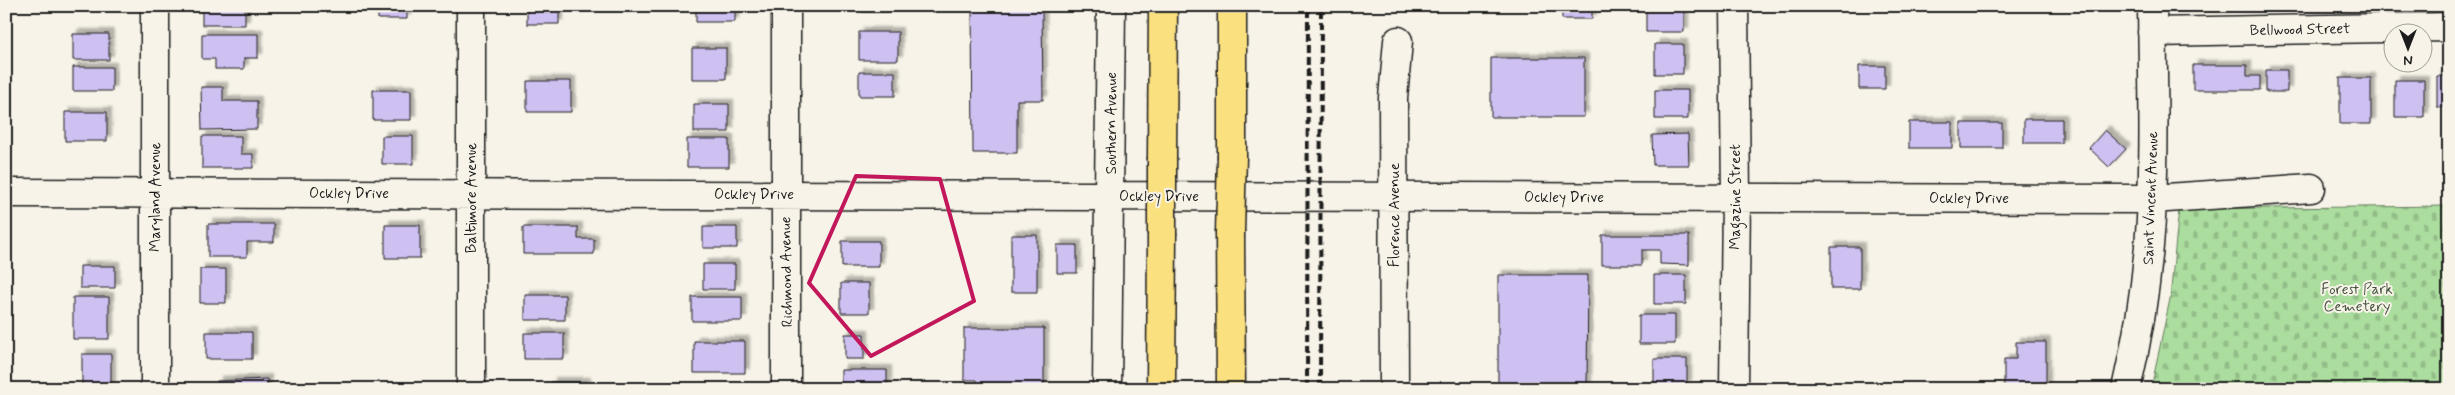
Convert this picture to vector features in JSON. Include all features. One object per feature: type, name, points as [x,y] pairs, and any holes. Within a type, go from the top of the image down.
[{"type":"highway","points":[[1161,389],[1163,6]]},
{"type":"highway","points":[[1232,6],[1230,233],[1232,389]]},
{"type":"street","name":"Maryland Avenue","points":[[155,6],[155,389]]},
{"type":"street","name":"Baltimore Avenue","points":[[471,6],[471,389]]},
{"type":"street","name":"Richmond Avenue","points":[[786,6],[786,389]]},
{"type":"street","name":"Southern Avenue","points":[[1108,389],[1111,6]]},
{"type":"street","name":"Magazine Street","points":[[1734,6],[1736,197],[1734,389]]},
{"type":"street","name":"Bellwood Street","points":[[2152,19],[2449,27]]},
{"type":"street","name":"Saint Vincent Avenue","points":[[2126,389],[2146,280],[2152,199],[2152,19]]},
{"type":"street","name":"Florence Avenue","points":[[1394,389],[1394,98],[1398,41]]},
{"type":"street","name":"Ockley Drive","points":[[6,192],[2152,199],[2311,188]]},
{"type":"highlighted area","points":[[856,176],[940,179],[974,301],[871,356],[809,283]]},
{"type":"green space","name":"Forest Park Cemetery","points":[[2449,206],[2449,389],[2151,389],[2170,299],[2179,209]]},
{"type":"building","points":[[202,6],[245,6],[245,25],[202,25]]},
{"type":"building","points":[[378,6],[407,6],[407,19],[378,19]]},
{"type":"building","points":[[527,6],[559,6],[559,24],[527,24]]},
{"type":"building","points":[[696,6],[735,6],[735,22],[696,22]]},
{"type":"building","points":[[862,6],[890,6],[890,12],[862,12]]},
{"type":"building","points":[[972,6],[1042,6],[1043,100],[1017,100],[1017,153],[973,153]]},
{"type":"building","points":[[1562,6],[1592,6],[1592,19],[1562,19]]},
{"type":"building","points":[[1646,6],[1684,6],[1684,32],[1646,32]]},
{"type":"building","points":[[859,32],[898,32],[898,60],[859,60]]},
{"type":"building","points":[[73,34],[109,34],[109,60],[73,60]]},
{"type":"building","points":[[202,34],[258,34],[258,58],[244,58],[244,69],[215,69],[215,59],[202,59]]},
{"type":"building","points":[[1655,44],[1683,44],[1683,74],[1655,74]]},
{"type":"building","points":[[692,48],[726,48],[726,79],[692,79]]},
{"type":"building","points":[[1491,58],[1584,58],[1584,117],[1491,117]]},
{"type":"building","points":[[2193,65],[2247,65],[2247,76],[2260,76],[2260,90],[2193,90]]},
{"type":"building","points":[[1859,66],[1885,66],[1885,89],[1859,89]]},
{"type":"building","points":[[73,67],[112,67],[112,91],[73,91]]},
{"type":"building","points":[[2266,70],[2287,70],[2287,92],[2266,92]]},
{"type":"building","points":[[859,72],[895,72],[895,96],[859,96]]},
{"type":"building","points":[[2437,76],[2449,76],[2449,107],[2437,107]]},
{"type":"building","points":[[2340,78],[2371,78],[2371,124],[2340,124]]},
{"type":"building","points":[[2395,80],[2424,80],[2424,117],[2395,117]]},
{"type":"building","points":[[527,81],[571,81],[571,112],[527,112]]},
{"type":"building","points":[[201,87],[223,87],[223,101],[257,101],[257,129],[202,130]]},
{"type":"building","points":[[373,90],[411,90],[411,120],[373,120]]},
{"type":"building","points":[[1655,90],[1688,90],[1688,119],[1655,119]]},
{"type":"building","points":[[694,104],[729,104],[729,132],[694,132]]},
{"type":"building","points":[[65,112],[107,112],[107,141],[65,141]]},
{"type":"building","points":[[2024,119],[2062,119],[2062,143],[2024,143]]},
{"type":"building","points":[[1909,122],[1952,122],[1952,148],[1909,148]]},
{"type":"building","points":[[1961,123],[2002,123],[2002,148],[1961,148]]},
{"type":"building","points":[[2105,130],[2126,149],[2109,167],[2089,148]]},
{"type":"building","points":[[1688,134],[1689,165],[1653,165],[1652,135]]},
{"type":"building","points":[[202,136],[241,136],[241,154],[253,154],[253,168],[202,168]]},
{"type":"building","points":[[382,136],[413,136],[413,164],[382,164]]},
{"type":"building","points":[[687,139],[729,139],[729,167],[687,167]]},
{"type":"building","points":[[208,224],[274,224],[274,242],[247,242],[247,257],[208,257]]},
{"type":"building","points":[[385,225],[420,225],[420,258],[385,258]]},
{"type":"building","points":[[523,227],[578,227],[578,239],[594,239],[594,254],[523,254]]},
{"type":"building","points":[[703,227],[737,227],[737,248],[703,248]]},
{"type":"building","points":[[1011,235],[1037,235],[1037,292],[1011,292]]},
{"type":"building","points":[[1602,235],[1689,235],[1689,265],[1660,264],[1660,250],[1642,250],[1642,265],[1602,265]]},
{"type":"building","points":[[842,241],[879,241],[879,267],[842,267]]},
{"type":"building","points":[[1057,245],[1077,245],[1077,273],[1057,273]]},
{"type":"building","points":[[1831,247],[1860,247],[1860,289],[1831,289]]},
{"type":"building","points":[[703,264],[735,264],[735,289],[703,289]]},
{"type":"building","points":[[80,266],[115,266],[115,288],[80,288]]},
{"type":"building","points":[[200,269],[226,269],[226,303],[200,303]]},
{"type":"building","points":[[1498,275],[1588,275],[1587,389],[1498,389]]},
{"type":"building","points":[[1654,275],[1686,275],[1686,304],[1654,304]]},
{"type":"building","points":[[841,283],[869,283],[869,313],[841,313]]},
{"type":"building","points":[[525,295],[565,295],[565,320],[525,320]]},
{"type":"building","points":[[73,297],[109,297],[109,339],[73,339]]},
{"type":"building","points":[[692,297],[742,297],[742,321],[692,321]]},
{"type":"building","points":[[1639,315],[1675,315],[1675,344],[1639,344]]},
{"type":"building","points":[[964,328],[1044,328],[1044,389],[977,389],[977,380],[964,380]]},
{"type":"building","points":[[206,332],[252,332],[252,359],[206,359]]},
{"type":"building","points":[[524,333],[564,333],[564,359],[524,359]]},
{"type":"building","points":[[845,334],[864,334],[864,359],[845,359]]},
{"type":"building","points":[[694,341],[745,341],[745,373],[694,373]]},
{"type":"building","points":[[2016,342],[2046,342],[2046,389],[2004,389],[2004,359],[2016,359]]},
{"type":"building","points":[[82,354],[111,354],[111,388],[82,388]]},
{"type":"building","points":[[1654,359],[1687,359],[1687,385],[1654,385]]},
{"type":"building","points":[[841,370],[887,370],[887,389],[841,389]]},
{"type":"building","points":[[267,379],[267,389],[217,389],[217,381]]},
{"type":"building","points":[[551,382],[586,382],[586,389],[551,389]]},
{"type":"railway","points":[[1307,389],[1308,6]]},
{"type":"railway","points":[[1320,389],[1321,6]]}]
